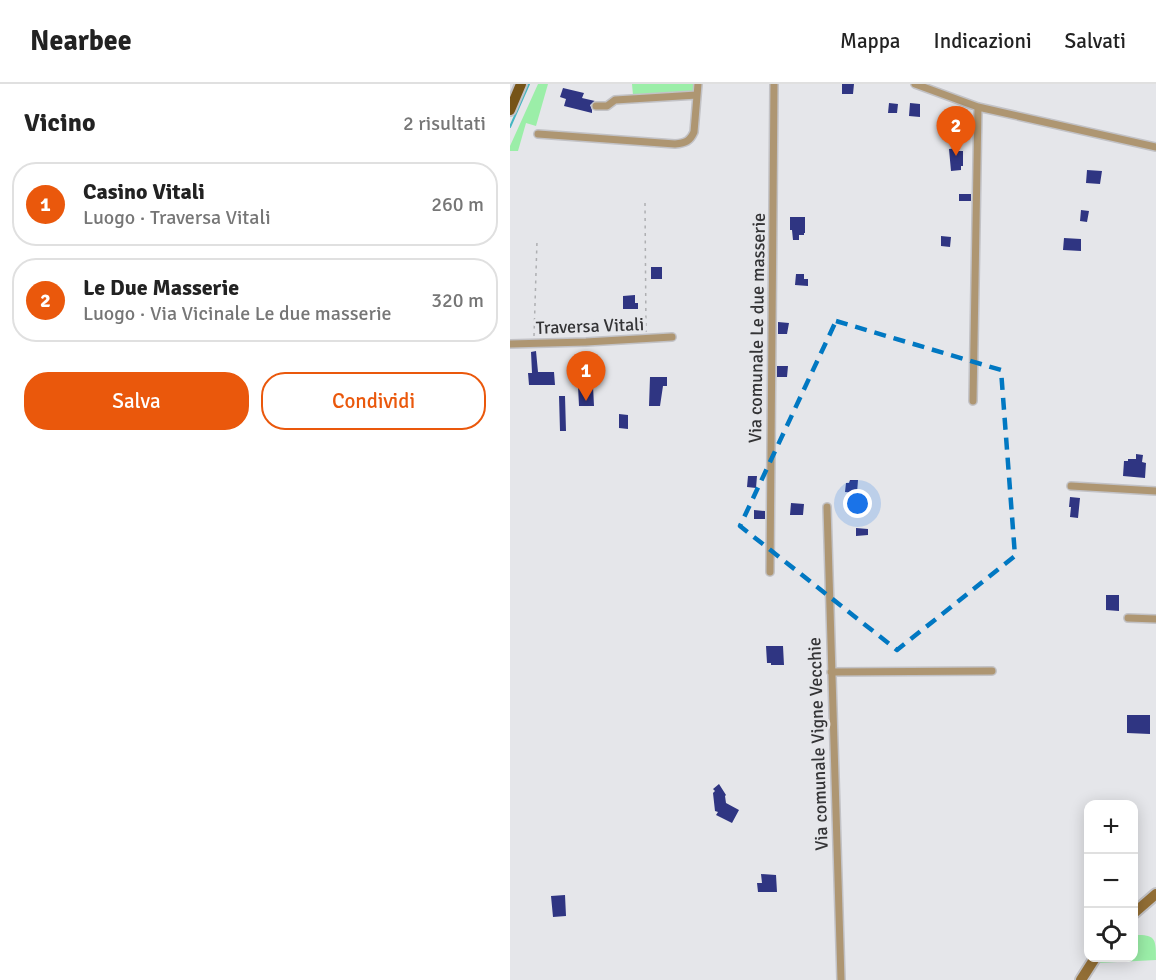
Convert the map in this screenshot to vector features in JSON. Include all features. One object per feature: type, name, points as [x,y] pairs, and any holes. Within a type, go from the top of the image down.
[{"type":"main road","points":[[510,110],[521,84]]},
{"type":"main road","points":[[1138,910],[1156,894]]},
{"type":"main road","points":[[1081,980],[1092,962]]},
{"type":"street","points":[[538,134],[685,143],[694,132],[698,84]]},
{"type":"street","name":"Via comunale Le due masserie","points":[[770,572],[774,84]]},
{"type":"street","points":[[915,84],[978,106],[1156,147]]},
{"type":"street","points":[[596,106],[607,106],[615,100],[697,95]]},
{"type":"street","points":[[973,401],[976,114],[978,106]]},
{"type":"street","name":"Traversa Vitali","points":[[510,344],[672,337]]},
{"type":"street","points":[[1071,486],[1156,491]]},
{"type":"street","name":"Via comunale Vigne Vecchie","points":[[827,507],[841,980]]},
{"type":"street","points":[[1128,618],[1156,619]]},
{"type":"street","points":[[831,672],[992,671]]},
{"type":"path","points":[[645,203],[646,339]]},
{"type":"path","points":[[534,343],[537,241]]},
{"type":"highlighted area","points":[[836,321],[1001,370],[1015,556],[897,650],[740,526]]},
{"type":"green space","points":[[538,84],[548,84],[536,126],[526,123],[518,151],[510,151],[510,146]]},
{"type":"green space","points":[[632,84],[696,84],[693,91],[633,95]]},
{"type":"green space","points":[[1138,935],[1153,939],[1156,947],[1156,960],[1138,961]]},
{"type":"building","points":[[842,84],[854,84],[853,94],[842,94]]},
{"type":"building","points":[[563,88],[584,93],[582,98],[595,101],[590,105],[592,113],[564,106],[566,99],[560,97]]},
{"type":"building","points":[[889,103],[898,104],[897,113],[888,113]]},
{"type":"building","points":[[910,103],[920,104],[920,117],[909,116]]},
{"type":"building","points":[[958,148],[958,151],[963,151],[963,166],[961,170],[951,171],[949,149]]},
{"type":"building","points":[[1087,170],[1102,171],[1100,184],[1086,183]]},
{"type":"building","points":[[959,194],[971,194],[971,201],[959,201]]},
{"type":"building","points":[[1081,210],[1089,211],[1087,222],[1080,221]]},
{"type":"building","points":[[790,217],[805,217],[805,233],[799,235],[799,240],[793,240]]},
{"type":"building","points":[[941,236],[951,237],[950,247],[941,246]]},
{"type":"building","points":[[1064,238],[1081,239],[1081,251],[1063,250]]},
{"type":"building","points":[[651,267],[662,267],[662,279],[651,279]]},
{"type":"building","points":[[796,274],[804,274],[804,279],[808,279],[808,286],[795,285]]},
{"type":"building","points":[[635,295],[638,309],[623,309],[623,296]]},
{"type":"building","points":[[778,322],[789,323],[787,334],[778,334]]},
{"type":"building","points":[[536,351],[538,372],[554,372],[555,385],[529,385],[528,373],[532,373],[531,352]]},
{"type":"building","points":[[777,366],[788,366],[787,377],[777,377]]},
{"type":"building","points":[[650,377],[667,377],[667,386],[663,386],[660,406],[649,406]]},
{"type":"building","points":[[578,386],[593,386],[594,406],[579,406]]},
{"type":"building","points":[[559,396],[565,396],[566,431],[560,431]]},
{"type":"building","points":[[619,414],[628,415],[628,429],[619,428]]},
{"type":"building","points":[[1136,454],[1143,455],[1142,462],[1146,463],[1145,478],[1123,476],[1124,461],[1136,459]]},
{"type":"building","points":[[748,476],[757,476],[756,488],[747,487]]},
{"type":"building","points":[[850,480],[858,480],[857,493],[845,492],[846,483]]},
{"type":"building","points":[[1070,497],[1080,498],[1078,518],[1070,517]]},
{"type":"building","points":[[791,503],[804,504],[803,515],[790,515]]},
{"type":"building","points":[[754,510],[765,511],[765,519],[754,519]]},
{"type":"building","points":[[856,528],[868,529],[868,535],[856,536]]},
{"type":"building","points":[[1106,595],[1119,595],[1119,611],[1106,610]]},
{"type":"building","points":[[766,646],[783,646],[784,665],[767,663]]},
{"type":"building","points":[[1127,715],[1150,715],[1150,734],[1127,733]]},
{"type":"building","points":[[719,784],[726,795],[726,803],[739,810],[732,823],[716,815],[718,812],[715,811],[713,793],[715,791],[713,789]]},
{"type":"building","points":[[761,874],[776,875],[777,892],[758,892],[757,883],[762,883]]},
{"type":"building","points":[[565,895],[566,916],[553,917],[551,896]]},
{"type":"waterway","points":[[510,127],[529,84]]},
{"type":"place","name":"Le Due Masserie","points":[[956,156]]},
{"type":"place","name":"Casino Vitali","points":[[586,401]]}]
